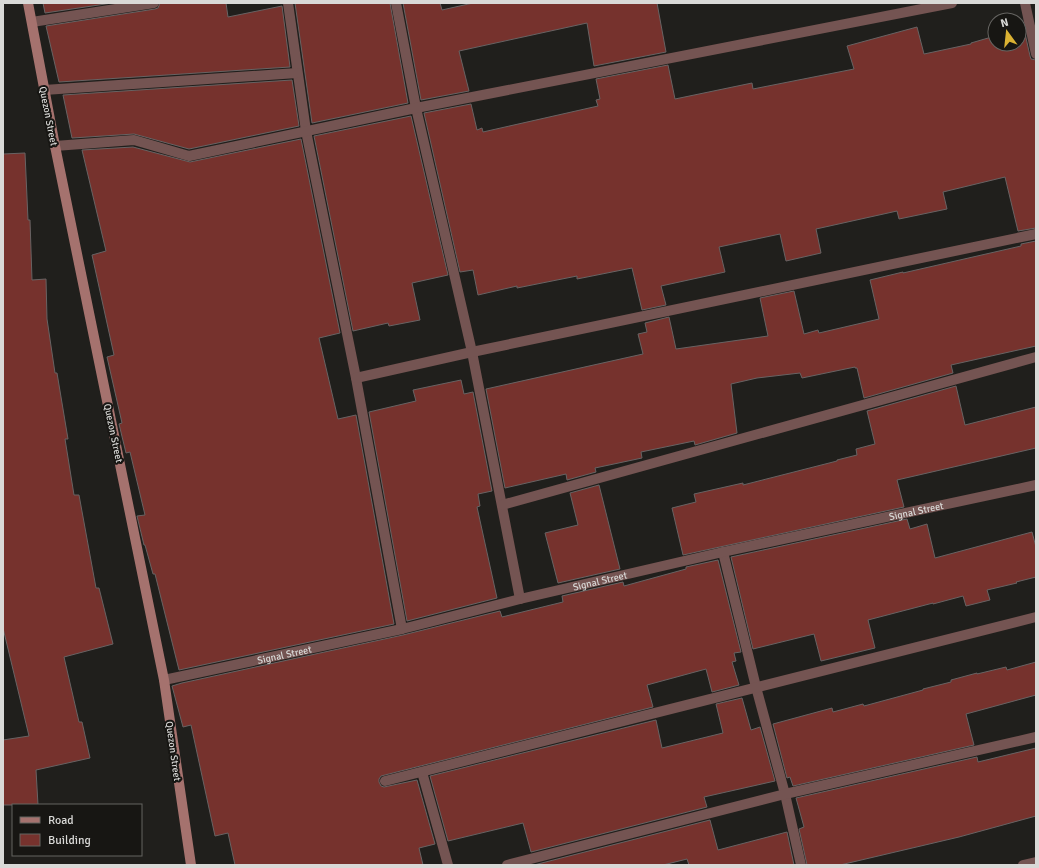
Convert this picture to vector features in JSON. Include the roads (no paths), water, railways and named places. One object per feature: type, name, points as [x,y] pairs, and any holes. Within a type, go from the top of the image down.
[{"type":"main road","name":"Quezon Street","points":[[28,3],[55,146],[164,680],[191,865]]},
{"type":"street","points":[[32,22],[154,3]]},
{"type":"street","points":[[288,3],[306,130],[356,378],[402,629]]},
{"type":"street","points":[[396,3],[416,108],[472,352],[520,599]]},
{"type":"street","points":[[55,146],[134,140],[189,156],[306,130],[952,3]]},
{"type":"street","points":[[1025,3],[1036,54]]},
{"type":"street","points":[[44,90],[297,73]]},
{"type":"street","points":[[356,378],[472,352],[1036,234]]},
{"type":"street","points":[[502,505],[1036,357]]},
{"type":"street","name":"Signal Street","points":[[164,680],[402,629],[520,599],[723,552],[1036,485]]},
{"type":"street","points":[[723,552],[802,865]]},
{"type":"street","points":[[385,781],[1036,617]]},
{"type":"street","points":[[507,865],[785,794],[1036,737]]},
{"type":"street","points":[[422,772],[448,865]]},
{"type":"street","points":[[1023,865],[1036,862]]}]
